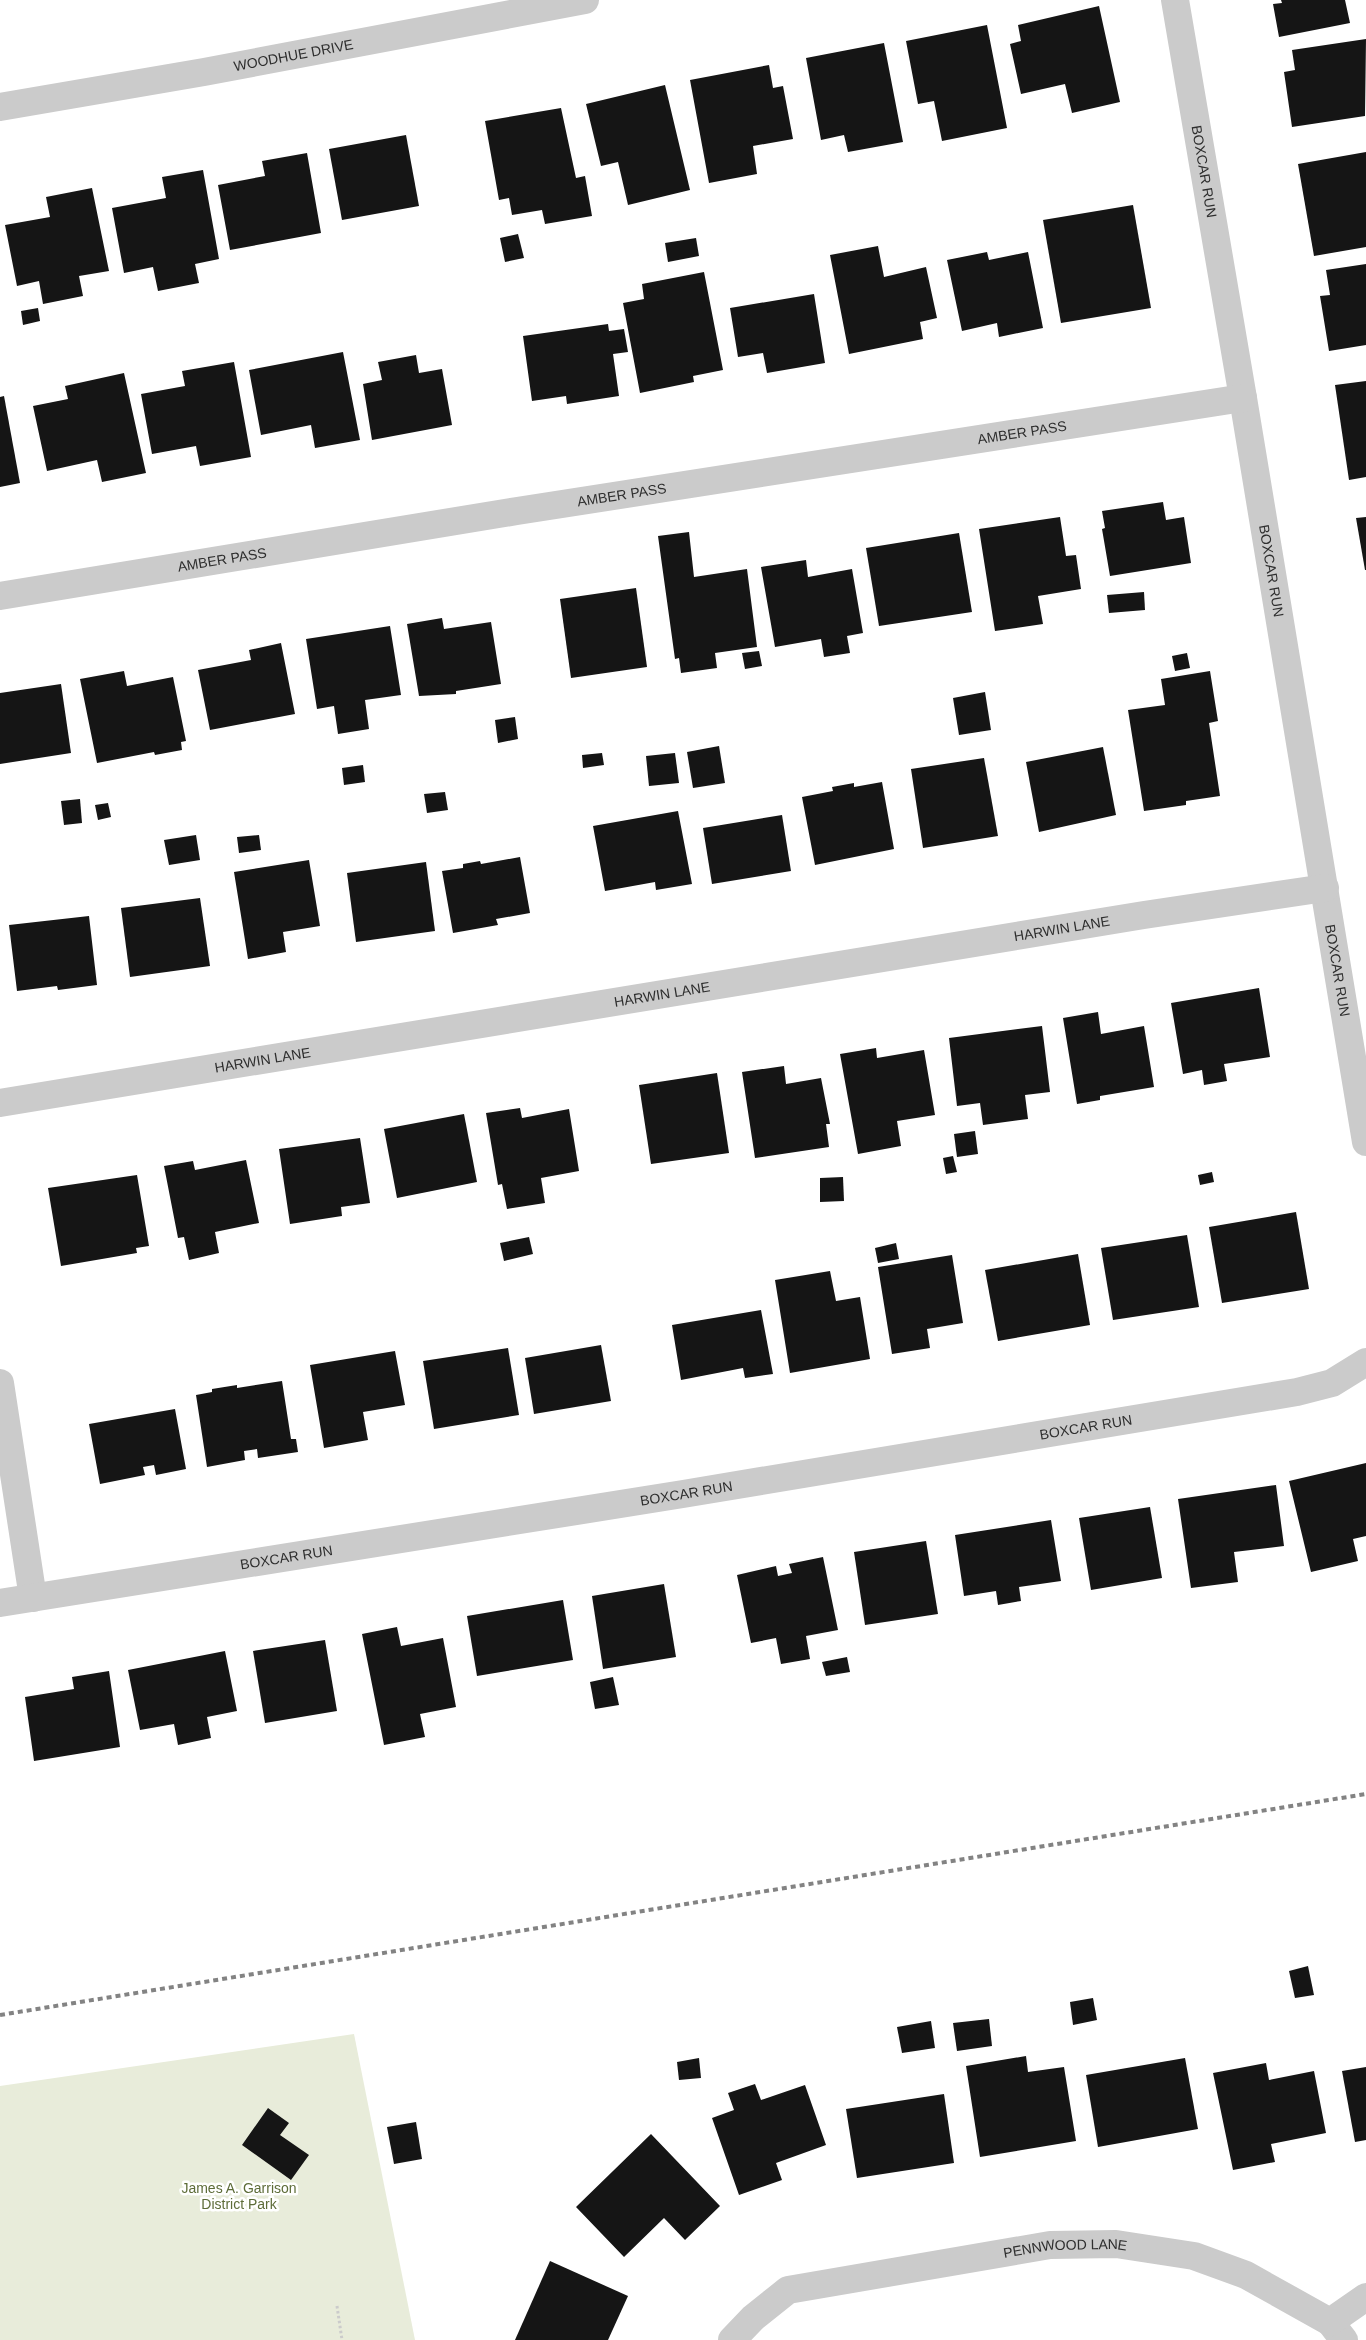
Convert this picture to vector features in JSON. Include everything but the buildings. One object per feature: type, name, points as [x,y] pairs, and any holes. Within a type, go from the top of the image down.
[{"type":"street","name":"WOODHUE DRIVE","points":[[0,108],[204,72],[585,0]]},
{"type":"street","name":"BOXCAR RUN","points":[[1175,0],[1366,1142]]},
{"type":"street","name":"AMBER PASS","points":[[0,596],[517,511],[1243,398]]},
{"type":"street","name":"HARWIN LANE","points":[[0,1103],[1144,915],[1324,888]]},
{"type":"street","name":"BOXCAR RUN","points":[[0,1603],[683,1494],[1297,1392],[1332,1383],[1366,1362]]},
{"type":"street","points":[[0,1383],[33,1598]]},
{"type":"street","name":"PENNWOOD LANE","points":[[732,2340],[753,2318],[788,2290],[1050,2245],[1116,2244],[1194,2256],[1246,2275],[1337,2331],[1366,2297]]},
{"type":"path","points":[[337,2306],[342,2340]]},
{"type":"green space","name":"James A. Garrison District Park","points":[[354,2034],[415,2340],[0,2340],[0,2086]]},
{"type":"railway","points":[[0,2015],[1366,1794]]}]
